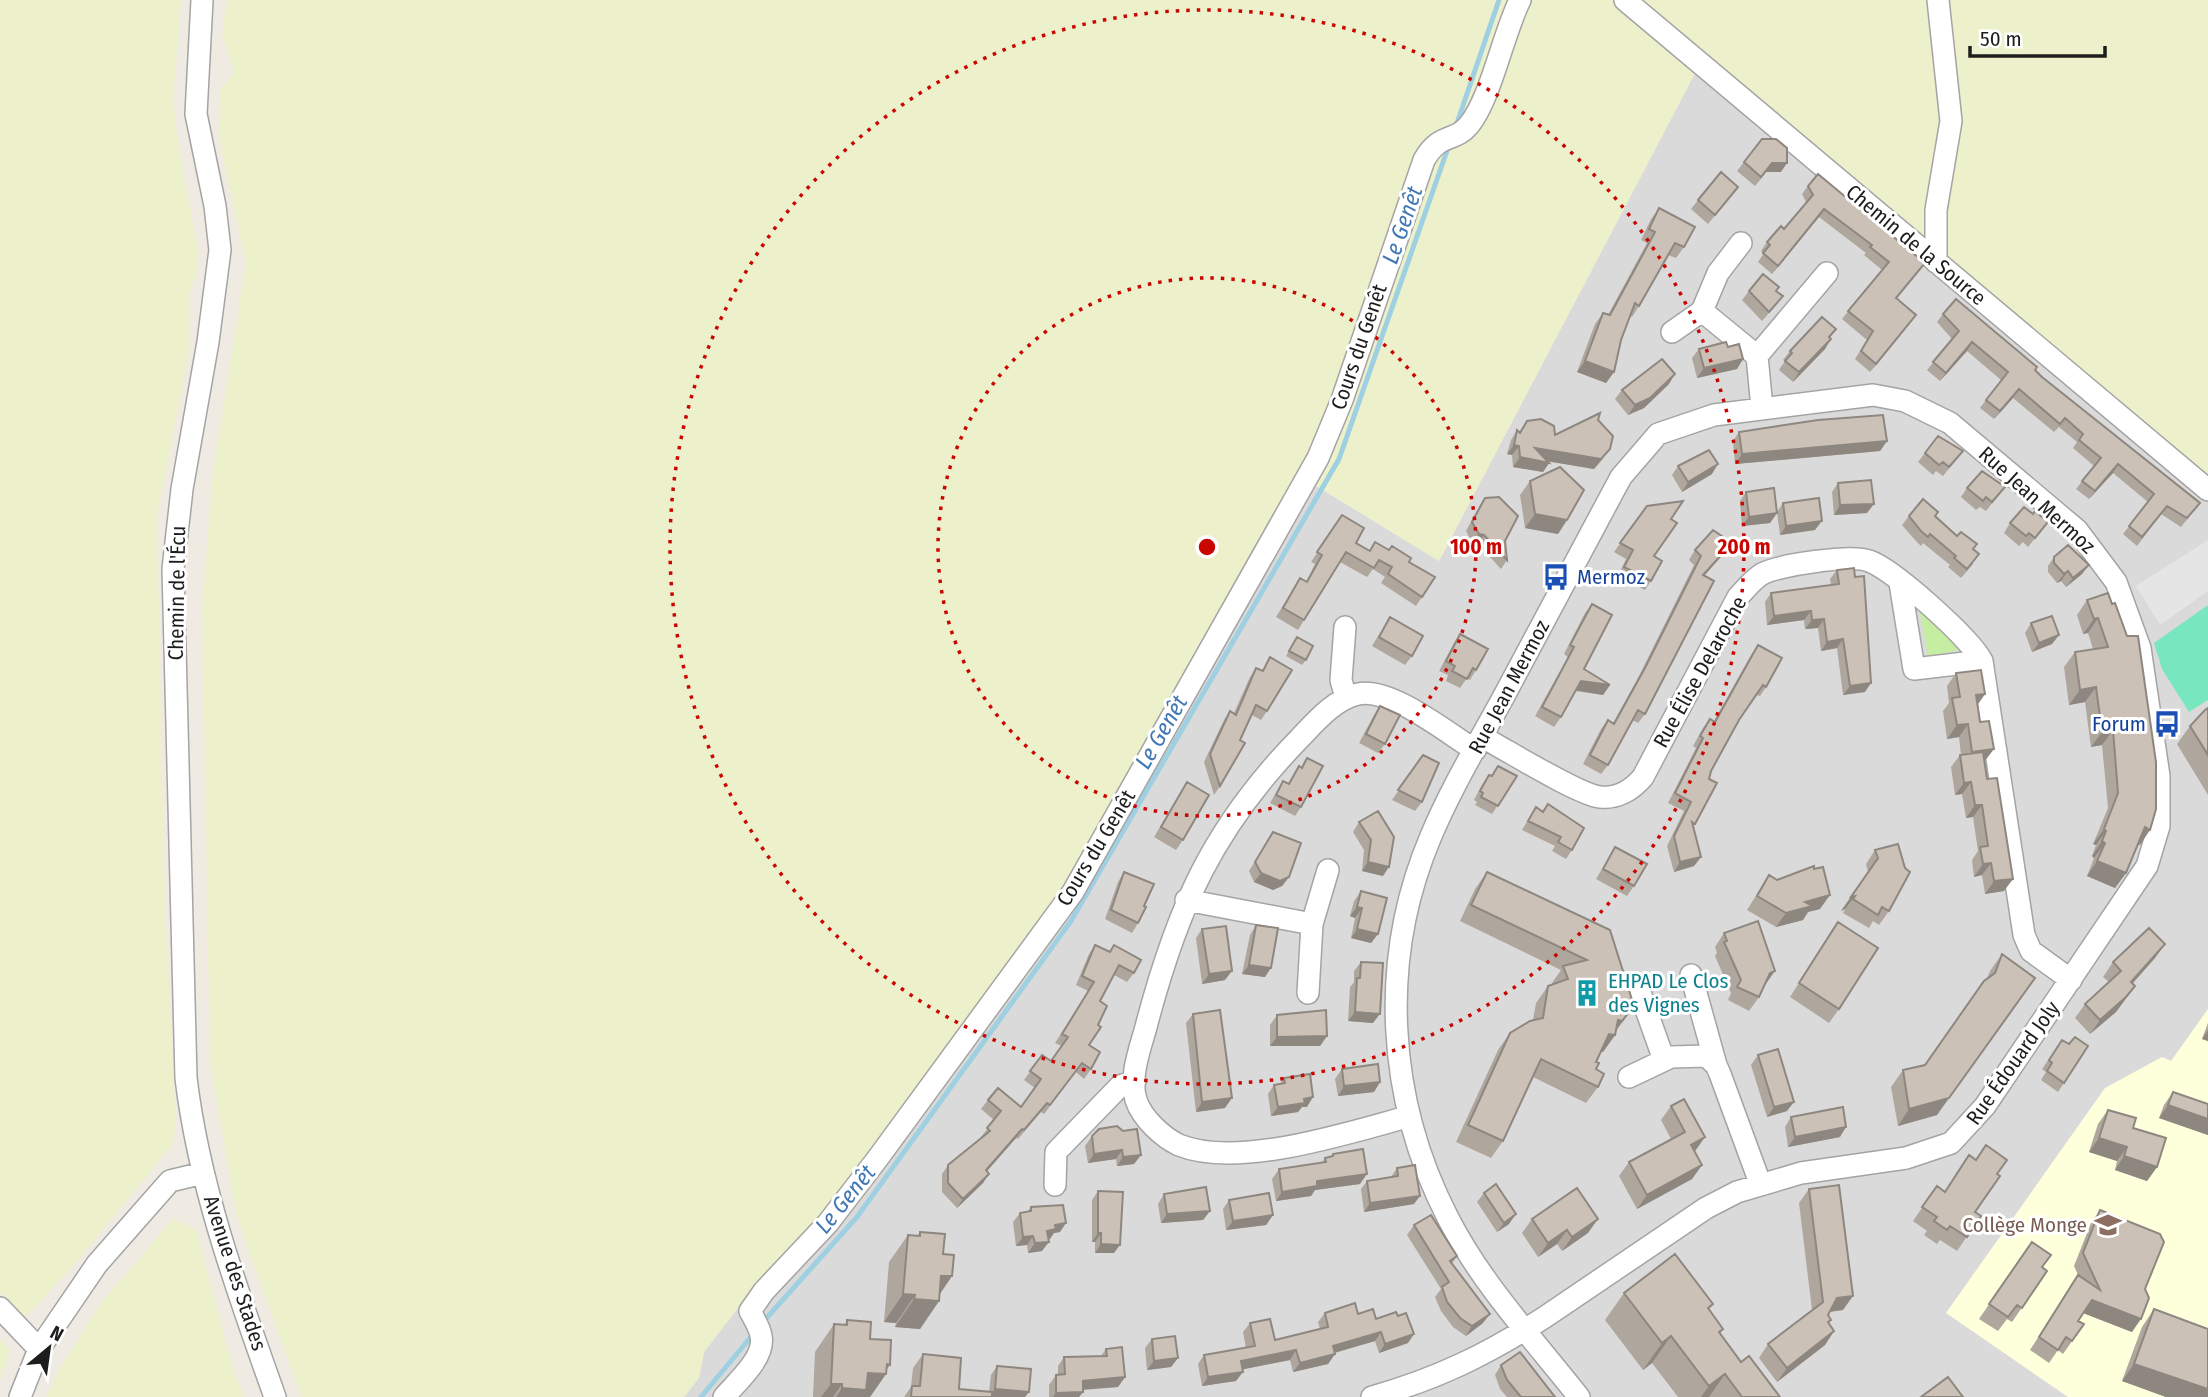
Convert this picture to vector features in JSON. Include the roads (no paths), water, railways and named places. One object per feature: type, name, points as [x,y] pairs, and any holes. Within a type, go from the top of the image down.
[{"type":"street","name":"Chemin de l'Écu","points":[[196,1148],[186,1078],[184,1036],[173,569],[182,489],[208,342],[220,250],[215,206],[196,114],[202,0]]},
{"type":"street","name":"Cours du Genêt","points":[[724,1397],[745,1374],[762,1345],[750,1311],[764,1291],[828,1223],[1073,892],[1318,458],[1342,400],[1424,160],[1436,142],[1452,135],[1475,115],[1520,0]]},
{"type":"street","name":"Chemin de la Source","points":[[1625,0],[2208,490]]},
{"type":"street","points":[[1936,262],[1937,210],[1951,121],[1938,0]]},
{"type":"street","points":[[1672,332],[1702,311],[1718,274],[1741,243]]},
{"type":"street","points":[[1757,356],[1827,273]]},
{"type":"street","points":[[1702,311],[1757,356],[1762,408]]},
{"type":"street","name":"Rue Jean Mermoz","points":[[1579,1397],[1479,1267],[1449,1221],[1430,1183],[1407,1117],[1395,1028],[1402,939],[1409,900],[1430,836],[1621,477],[1637,454],[1658,434],[1684,423],[1762,408],[1874,395],[1929,410],[1950,423],[2077,530],[2140,612]]},
{"type":"street","name":"Rue Élise Delaroche","points":[[1346,698],[1366,693],[1392,699],[1592,796],[1621,794],[1636,786],[1643,777],[1738,597],[1752,581],[1774,570],[1852,558],[1868,560],[1963,636],[1982,661],[2024,935],[2031,951],[2071,980]]},
{"type":"street","points":[[1900,583],[1914,669],[1982,661]]},
{"type":"street","name":"Rue Édouard Joly","points":[[1372,1397],[1423,1383],[1452,1370],[1526,1329],[1706,1208],[1760,1183],[1906,1158],[1951,1143],[1985,1106],[2140,878],[2154,847],[2161,802],[2140,648],[2140,612]]},
{"type":"street","points":[[1345,627],[1341,680],[1346,698],[1323,714],[1294,744],[1232,816],[1186,900],[1164,958],[1135,1082],[1136,1100],[1157,1130],[1177,1144],[1203,1152],[1247,1151],[1315,1141],[1407,1117]]},
{"type":"street","points":[[1308,993],[1312,924],[1328,870]]},
{"type":"street","points":[[1186,900],[1312,924]]},
{"type":"street","points":[[1691,975],[1716,1065],[1760,1183]]},
{"type":"street","points":[[1638,987],[1664,1060]]},
{"type":"street","points":[[1629,1077],[1664,1060],[1694,1055],[1706,1056],[1716,1065]]},
{"type":"street","points":[[1055,1185],[1056,1152],[1119,1086],[1135,1082]]},
{"type":"street","name":"Avenue des Stades","points":[[196,1148],[242,1304],[275,1397]]},
{"type":"street","points":[[20,1397],[39,1349],[97,1264],[170,1181],[203,1173]]},
{"type":"street","points":[[0,1308],[39,1349]]},
{"type":"waterway","name":"Le Genêt","points":[[1456,126],[1499,0]]},
{"type":"waterway","name":"Le Genêt","points":[[763,1322],[857,1217],[1071,921],[1339,459],[1449,145]]},
{"type":"waterway","name":"Le Genêt","points":[[701,1397],[755,1332]]},
{"type":"place","name":"Mermoz","points":[[1556,577]]},
{"type":"place","name":"Forum","points":[[2167,724]]},
{"type":"place","name":"EHPAD Le Clos des Vignes","points":[[1587,993]]},
{"type":"place","name":"Collège Monge","points":[[2108,1225]]}]
